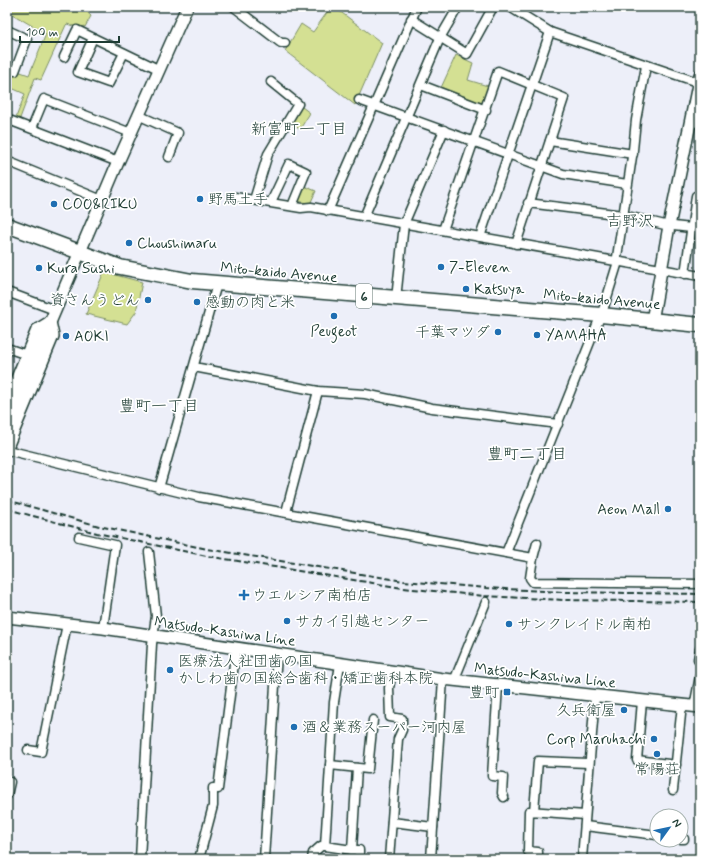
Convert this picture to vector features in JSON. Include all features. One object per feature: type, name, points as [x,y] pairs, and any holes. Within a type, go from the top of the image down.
[{"type":"highway","name":"Mito-kaido Avenue","points":[[7,225],[80,253],[143,272],[217,284],[601,315],[700,325]]},
{"type":"street","points":[[234,7],[281,43],[285,42]]},
{"type":"street","points":[[328,211],[418,7]]},
{"type":"street","points":[[364,217],[440,38],[458,7]]},
{"type":"street","points":[[412,19],[467,54],[493,7]]},
{"type":"street","points":[[510,7],[550,32],[646,66],[700,80],[696,122],[669,226],[652,321]]},
{"type":"street","points":[[7,424],[184,8]]},
{"type":"street","points":[[7,30],[27,39],[11,71]]},
{"type":"street","points":[[64,57],[77,30],[158,70]]},
{"type":"street","points":[[480,236],[550,32]]},
{"type":"street","points":[[93,38],[78,72],[109,84],[124,53]]},
{"type":"street","points":[[506,553],[601,315],[616,272],[627,184],[633,154],[636,120],[646,66]]},
{"type":"street","points":[[443,230],[486,110],[498,71],[564,98],[528,203],[516,244]]},
{"type":"street","points":[[254,200],[268,154],[298,104],[271,82]]},
{"type":"street","points":[[421,85],[486,110]]},
{"type":"street","points":[[32,128],[44,98],[130,133]]},
{"type":"street","points":[[359,100],[542,165],[562,174],[627,184]]},
{"type":"street","points":[[138,115],[178,133],[169,157]]},
{"type":"street","points":[[8,121],[32,128],[118,162]]},
{"type":"street","points":[[396,299],[404,224],[444,130]]},
{"type":"street","points":[[550,141],[633,154]]},
{"type":"street","points":[[7,161],[102,200]]},
{"type":"street","points":[[271,202],[289,164],[306,172],[292,206]]},
{"type":"street","points":[[685,274],[696,196]]},
{"type":"street","points":[[235,197],[480,236],[516,244],[700,276]]},
{"type":"street","points":[[528,203],[623,215],[669,226],[691,228]]},
{"type":"street","points":[[159,488],[217,284]]},
{"type":"street","points":[[7,292],[55,310]]},
{"type":"street","points":[[7,402],[37,330],[50,322]]},
{"type":"street","points":[[7,446],[53,336],[50,322]]},
{"type":"street","points":[[7,348],[26,355]]},
{"type":"street","points":[[194,367],[318,391],[365,394],[432,408],[558,424]]},
{"type":"street","points":[[286,512],[318,391]]},
{"type":"street","points":[[7,450],[159,488],[230,503],[533,558]]},
{"type":"street","points":[[79,537],[114,545],[103,628]]},
{"type":"street","points":[[537,543],[530,578],[533,582],[700,584]]},
{"type":"street","points":[[140,859],[152,644],[155,636],[156,609],[149,552]]},
{"type":"street","points":[[431,859],[448,680],[486,602]]},
{"type":"street","name":"Matsudo-Kashiwa Line","points":[[7,617],[103,628],[448,680],[697,707]]},
{"type":"street","points":[[28,750],[42,752],[67,624]]},
{"type":"street","points":[[199,859],[213,806],[213,788],[218,789],[236,648]]},
{"type":"street","points":[[700,649],[698,659],[700,662]]},
{"type":"street","points":[[264,859],[277,654]]},
{"type":"street","points":[[324,846],[334,702],[340,664]]},
{"type":"street","points":[[389,859],[398,738],[402,730],[402,719],[390,718],[389,688],[392,672]]},
{"type":"street","points":[[697,707],[700,676]]},
{"type":"street","points":[[498,686],[492,776],[503,777],[502,793],[504,797]]},
{"type":"street","points":[[582,859],[594,696]]},
{"type":"street","points":[[642,701],[638,760],[676,765]]},
{"type":"street","points":[[673,790],[682,706]]},
{"type":"street","points":[[330,765],[368,769],[373,720]]},
{"type":"street","points":[[534,811],[538,761],[588,764]]},
{"type":"street","points":[[352,850],[357,768]]},
{"type":"street","points":[[7,781],[10,782],[7,795]]},
{"type":"street","points":[[538,859],[538,852],[528,851],[529,811],[585,815]]},
{"type":"street","points":[[392,822],[433,827]]},
{"type":"street","points":[[585,826],[649,834]]},
{"type":"street","points":[[312,859],[313,853],[320,846],[359,850],[359,859]]},
{"type":"green space","points":[[7,7],[91,7],[88,13],[91,16],[85,27],[83,26],[82,29],[67,24],[66,25],[41,80],[35,78],[19,121],[15,120],[25,94],[7,86],[12,69],[29,75],[46,34],[7,11]]},
{"type":"green space","points":[[331,7],[334,7],[382,43],[355,105],[285,51],[301,24],[313,32]]},
{"type":"green space","points":[[456,55],[473,63],[468,80],[491,87],[482,106],[440,90]]},
{"type":"green space","points":[[298,104],[310,113],[300,129],[287,122]]},
{"type":"green space","points":[[304,186],[316,191],[310,204],[298,201]]},
{"type":"green space","points":[[104,272],[142,282],[136,312],[127,324],[86,314]]},
{"type":"railway","points":[[7,500],[99,526],[207,549],[404,581],[486,588],[564,592],[700,594]]},
{"type":"railway","points":[[7,509],[97,533],[207,556],[403,588],[485,596],[564,600],[700,602]]},
{"type":"place","name":"野馬土手","points":[[200,199]]},
{"type":"place","name":"COO&RIKU","points":[[54,204]]},
{"type":"place","name":"Choushimaru","points":[[129,243]]},
{"type":"place","name":"7-Eleven","points":[[441,267]]},
{"type":"place","name":"Kura Sushi","points":[[39,268]]},
{"type":"place","name":"Katsuya","points":[[466,289]]},
{"type":"place","name":"資さんうどん","points":[[148,300]]},
{"type":"place","name":"感動の肉と米","points":[[197,302]]},
{"type":"place","name":"Peugeot","points":[[334,316]]},
{"type":"place","name":"千葉マツダ","points":[[498,332]]},
{"type":"place","name":"YAMAHA","points":[[537,335]]},
{"type":"place","name":"AOKI","points":[[66,336]]},
{"type":"place","name":"Aeon Mall","points":[[668,509]]},
{"type":"place","name":"ウエルシア南柏店","points":[[244,595]]},
{"type":"place","name":"サカイ引越センター","points":[[287,621]]},
{"type":"place","name":"サンクレイドル南柏","points":[[509,624]]},
{"type":"place","name":"医療法人社団歯の国 かしわ歯の国総合歯科・矯正歯科本院","points":[[170,670]]},
{"type":"place","name":"豊町","points":[[507,692]]},
{"type":"place","name":"久兵衛屋","points":[[624,710]]},
{"type":"place","name":"酒＆業務スーパー河内屋","points":[[294,727]]},
{"type":"place","name":"Corp Maruhachi","points":[[654,739]]},
{"type":"place","name":"常陽荘","points":[[657,754]]},
{"type":"district","name":"新富町一丁目","points":[[299,128]]},
{"type":"district","name":"吉野沢","points":[[630,220]]},
{"type":"district","name":"豊町一丁目","points":[[159,405]]},
{"type":"district","name":"豊町二丁目","points":[[527,453]]}]
